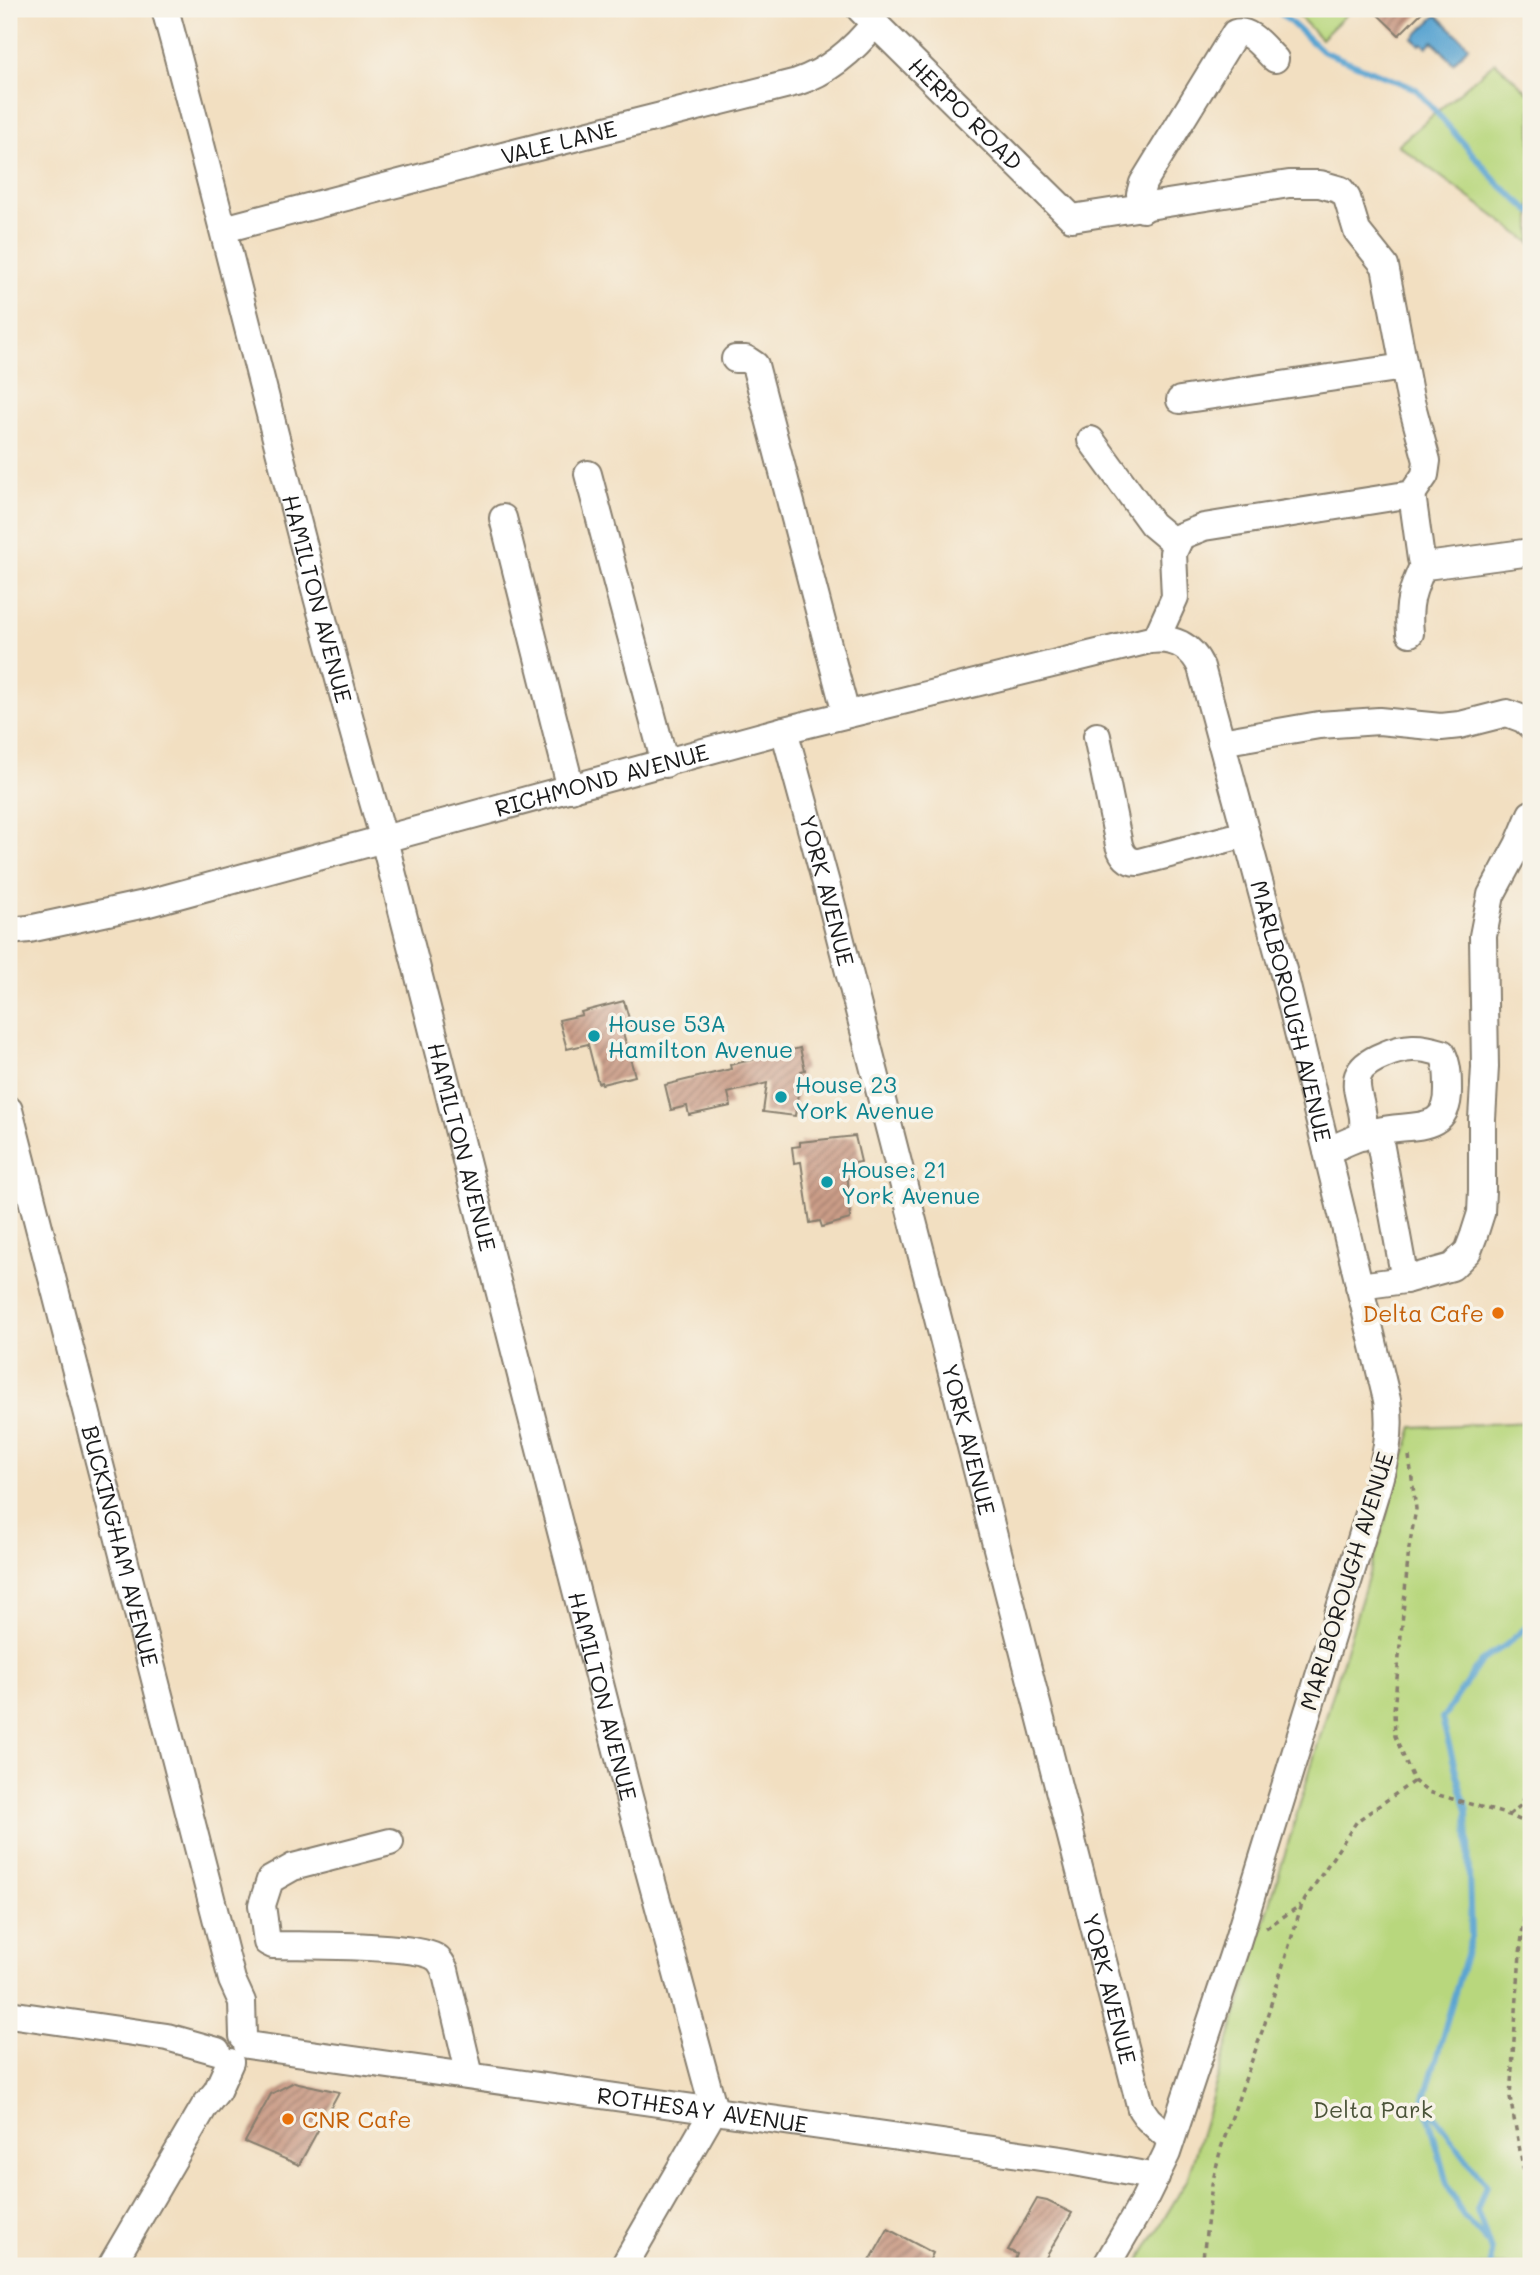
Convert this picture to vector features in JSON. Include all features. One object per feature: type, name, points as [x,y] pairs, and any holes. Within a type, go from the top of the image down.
[{"type":"street","name":"HAMILTON AVENUE","points":[[165,9],[224,229],[341,693],[384,840],[629,1797],[714,2109]]},
{"type":"street","name":"VALE LANE","points":[[224,229],[518,152],[776,89],[815,76],[830,67],[861,42],[867,16]]},
{"type":"street","name":"HERPO ROAD","points":[[867,16],[1072,218],[1143,209]]},
{"type":"street","points":[[1275,59],[1247,33],[1241,31],[1233,35],[1143,184],[1140,194],[1143,209],[1289,184],[1320,184],[1341,190],[1348,198],[1357,231],[1385,266],[1409,398],[1427,461],[1425,475],[1412,494],[1424,564],[1410,594],[1410,633]]},
{"type":"street","points":[[735,359],[746,359],[755,365],[846,715]]},
{"type":"street","points":[[1180,400],[1404,367]]},
{"type":"street","points":[[1091,440],[1152,524],[1176,544]]},
{"type":"street","points":[[588,474],[665,764]]},
{"type":"street","points":[[1166,640],[1175,597],[1172,561],[1181,536],[1204,527],[1412,494]]},
{"type":"street","points":[[503,518],[571,789]]},
{"type":"street","points":[[1424,564],[1429,566],[1531,552]]},
{"type":"street","name":"RICHMOND AVENUE","points":[[16,934],[145,904],[784,730],[1166,640]]},
{"type":"street","name":"MARLBOROUGH AVENUE","points":[[1106,2266],[1167,2153],[1235,1949],[1379,1480],[1387,1449],[1389,1417],[1284,974],[1201,667],[1194,654],[1166,640]]},
{"type":"street","points":[[1221,741],[1319,725],[1379,721],[1441,727],[1507,713],[1523,719],[1531,726]]},
{"type":"street","name":"YORK AVENUE","points":[[784,730],[830,898],[1141,2109],[1171,2140]]},
{"type":"street","points":[[1097,736],[1119,845],[1122,855],[1128,860],[1139,862],[1246,834]]},
{"type":"street","points":[[1359,1286],[1439,1272],[1461,1260],[1471,1243],[1481,1213],[1485,1067],[1483,936],[1491,895],[1531,814]]},
{"type":"street","name":"BUCKINGHAM AVENUE","points":[[9,1110],[232,1980],[229,2045],[217,2091],[204,2107],[111,2266]]},
{"type":"street","points":[[1326,1151],[1370,1134],[1405,1280]]},
{"type":"street","points":[[390,1842],[293,1867],[270,1880],[262,1905],[267,1942],[273,1945],[408,1950],[434,1956],[445,1970],[470,2076]]},
{"type":"street","name":"ROTHESAY AVENUE","points":[[9,2014],[167,2037],[188,2033],[229,2045],[714,2109],[1156,2176]]},
{"type":"street","points":[[624,2266],[714,2109]]},
{"type":"path","points":[[1389,1417],[1405,1444],[1412,1469],[1416,1509],[1409,1548],[1394,1711],[1395,1736],[1413,1781],[1428,1792],[1530,1823],[1531,1853],[1520,1954],[1510,2097],[1531,2210]]},
{"type":"path","points":[[1202,2266],[1212,2184],[1221,2148],[1265,2023],[1302,1904],[1357,1821],[1413,1781]]},
{"type":"path","points":[[1509,1815],[1520,1806],[1531,1786]]},
{"type":"path","points":[[1235,1949],[1302,1904]]},
{"type":"green space","points":[[1292,9],[1352,9],[1321,39]]},
{"type":"green space","points":[[1495,62],[1531,95],[1531,243],[1398,145]]},
{"type":"green space","name":"Delta Park","points":[[1531,1422],[1531,2266],[1136,2266],[1187,2180],[1413,1427]]},
{"type":"water","points":[[1437,15],[1469,46],[1453,63],[1433,41],[1427,47],[1422,43],[1420,45],[1413,38]]},
{"type":"building","points":[[1372,9],[1425,9],[1399,35]]},
{"type":"building","name":"House 53A Hamilton Avenue","points":[[624,1001],[631,1026],[622,1029],[635,1076],[598,1083],[588,1044],[567,1049],[559,1020]]},
{"type":"building","points":[[800,1048],[805,1070],[801,1071],[795,1116],[763,1112],[767,1083],[728,1093],[731,1106],[689,1115],[687,1106],[671,1110],[665,1085],[731,1069],[730,1065]]},
{"type":"building","name":"House: 21 York Avenue","points":[[855,1136],[861,1162],[847,1164],[850,1219],[822,1227],[820,1221],[810,1223],[801,1162],[794,1163],[792,1147],[800,1146],[800,1142]]},
{"type":"building","points":[[294,2082],[339,2092],[299,2165],[245,2142],[271,2094]]},
{"type":"building","points":[[1037,2199],[1072,2213],[1041,2266],[1028,2266],[1015,2260],[1017,2254],[1008,2250]]},
{"type":"building","points":[[888,2229],[933,2253],[927,2266],[867,2266]]},
{"type":"waterway","points":[[1276,9],[1322,51],[1416,89],[1498,183],[1531,212]]},
{"type":"waterway","points":[[1491,2266],[1491,2250],[1477,2210],[1486,2185],[1424,2101],[1471,1937],[1467,1811],[1442,1719],[1481,1661],[1506,1645],[1531,1623]]},
{"type":"waterway","points":[[1426,2106],[1447,2184],[1463,2216],[1486,2241]]},
{"type":"place","name":"House 53A Hamilton Avenue","points":[[594,1036]]},
{"type":"place","name":"House 23 York Avenue","points":[[781,1097]]},
{"type":"place","name":"House: 21 York Avenue","points":[[827,1182]]},
{"type":"place","name":"Delta Cafe","points":[[1498,1313]]},
{"type":"place","name":"CNR Cafe","points":[[288,2119]]}]
